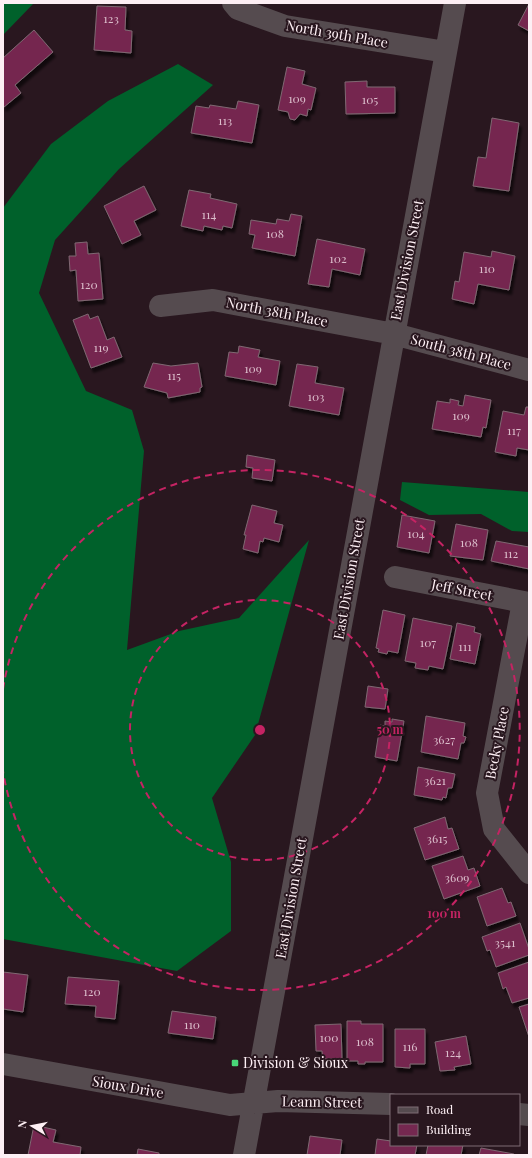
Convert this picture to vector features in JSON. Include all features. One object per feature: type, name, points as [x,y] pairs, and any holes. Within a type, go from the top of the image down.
[{"type":"street","name":"North 39th Place","points":[[233,3],[238,9],[285,26],[446,52]]},
{"type":"street","name":"East Division Street","points":[[244,1155],[456,3]]},
{"type":"street","name":"North 38th Place","points":[[160,306],[213,300],[394,334]]},
{"type":"street","name":"South 38th Place","points":[[394,334],[529,370]]},
{"type":"street","name":"Jeff Street","points":[[395,577],[526,602]]},
{"type":"street","name":"Becky Place","points":[[526,602],[487,793],[494,829],[529,873]]},
{"type":"street","name":"Sioux Drive","points":[[3,1064],[230,1105],[253,1104]]},
{"type":"street","name":"Leann Street","points":[[253,1104],[278,1101],[390,1104]]},
{"type":"green space","points":[[3,3],[34,3],[3,35]]},
{"type":"green space","points":[[178,64],[213,85],[119,169],[55,240],[39,293],[86,391],[132,410],[144,451],[127,650],[179,631],[239,618],[309,540],[255,735],[212,798],[231,862],[231,931],[177,971],[3,939],[3,208],[51,144],[108,101]]},
{"type":"green space","points":[[402,482],[529,492],[529,532],[512,531],[481,514],[429,515],[400,500]]},
{"type":"building","points":[[529,4],[529,31],[518,25]]},
{"type":"building","points":[[97,6],[126,7],[125,30],[132,31],[131,53],[94,50]]},
{"type":"building","points":[[34,30],[53,52],[15,85],[21,93],[4,107],[3,58]]},
{"type":"building","points":[[287,67],[305,71],[302,84],[316,88],[311,110],[308,109],[307,116],[300,114],[295,120],[290,119],[288,112],[278,110]]},
{"type":"building","points":[[367,81],[367,87],[395,87],[395,113],[346,114],[345,82]]},
{"type":"building","points":[[238,101],[259,105],[252,143],[191,133],[196,106],[209,108],[210,105],[236,109]]},
{"type":"building","points":[[492,118],[519,123],[509,191],[473,186],[478,157],[486,158]]},
{"type":"building","points":[[144,186],[156,210],[134,221],[141,235],[122,244],[104,206]]},
{"type":"building","points":[[189,190],[211,194],[210,198],[237,204],[232,228],[223,226],[222,230],[204,226],[203,231],[181,226]]},
{"type":"building","points":[[291,214],[302,216],[295,256],[252,248],[255,235],[249,234],[251,220],[276,224],[277,219],[289,221]]},
{"type":"building","points":[[317,239],[365,249],[360,275],[332,269],[329,287],[308,284]]},
{"type":"building","points":[[87,242],[88,254],[99,253],[103,299],[78,301],[76,270],[70,271],[69,256],[76,256],[75,243]]},
{"type":"building","points":[[492,251],[515,256],[509,290],[478,284],[474,304],[452,299],[455,281],[459,282],[464,252],[491,257]]},
{"type":"building","points":[[88,314],[90,319],[98,316],[107,340],[114,337],[122,357],[91,368],[73,320]]},
{"type":"building","points":[[239,346],[260,350],[258,357],[280,361],[276,385],[225,376],[229,352],[238,353]]},
{"type":"building","points":[[153,363],[171,366],[198,363],[202,387],[200,388],[200,392],[168,398],[167,393],[144,387]]},
{"type":"building","points":[[297,364],[318,367],[315,383],[344,388],[339,415],[289,406]]},
{"type":"building","points":[[465,395],[491,400],[486,428],[483,427],[481,437],[432,429],[437,401],[450,403],[450,399],[459,401],[458,405],[463,406]]},
{"type":"building","points":[[526,407],[529,407],[529,450],[517,448],[516,456],[495,452],[503,411],[524,415]]},
{"type":"building","points":[[247,455],[275,460],[272,481],[252,478],[253,468],[246,467]]},
{"type":"building","points":[[252,505],[277,511],[274,523],[283,525],[279,542],[264,538],[263,542],[260,541],[258,553],[243,549],[246,535],[244,535]]},
{"type":"building","points":[[402,515],[435,521],[429,553],[397,547]]},
{"type":"building","points":[[456,524],[488,530],[483,560],[450,556]]},
{"type":"building","points":[[496,541],[529,547],[529,569],[491,561]]},
{"type":"building","points":[[383,610],[405,615],[398,653],[388,651],[387,654],[378,652],[379,649],[376,648]]},
{"type":"building","points":[[413,618],[452,626],[443,669],[429,666],[428,670],[415,668],[416,663],[405,661]]},
{"type":"building","points":[[457,623],[475,627],[474,632],[481,634],[475,664],[450,659]]},
{"type":"building","points":[[368,686],[388,689],[385,709],[365,707]]},
{"type":"building","points":[[426,716],[465,723],[463,736],[466,737],[464,743],[461,743],[458,759],[421,752]]},
{"type":"building","points":[[392,719],[404,721],[397,761],[375,757],[380,725],[385,726],[385,721],[392,722]]},
{"type":"building","points":[[418,767],[455,774],[452,788],[448,788],[446,798],[443,797],[442,800],[414,795]]},
{"type":"building","points":[[445,817],[448,829],[452,828],[459,849],[425,860],[414,828]]},
{"type":"building","points":[[463,856],[468,870],[474,868],[480,886],[444,899],[432,866]]},
{"type":"building","points":[[502,888],[508,903],[511,902],[516,916],[487,926],[477,897]]},
{"type":"building","points":[[520,923],[529,949],[529,955],[496,967],[490,950],[487,951],[482,937]]},
{"type":"building","points":[[529,962],[529,998],[512,1003],[506,987],[503,989],[498,973]]},
{"type":"building","points":[[3,972],[28,975],[23,1012],[3,1009]]},
{"type":"building","points":[[68,977],[119,981],[115,1019],[95,1017],[96,1006],[65,1004]]},
{"type":"building","points":[[529,1004],[529,1037],[519,1007]]},
{"type":"building","points":[[172,1011],[216,1017],[213,1039],[168,1033]]},
{"type":"building","points":[[347,1021],[361,1021],[361,1024],[383,1024],[383,1062],[365,1062],[365,1064],[358,1064],[358,1061],[347,1061]]},
{"type":"building","points":[[341,1024],[342,1059],[323,1059],[322,1051],[316,1051],[315,1025]]},
{"type":"building","points":[[395,1029],[425,1029],[425,1064],[410,1064],[410,1068],[395,1067]]},
{"type":"building","points":[[466,1036],[471,1064],[454,1067],[455,1070],[440,1071],[435,1042]]},
{"type":"building","points":[[34,1125],[56,1130],[53,1142],[81,1147],[80,1155],[28,1155]]},
{"type":"building","points":[[310,1136],[342,1140],[340,1155],[307,1155]]},
{"type":"building","points":[[377,1139],[390,1141],[390,1146],[417,1146],[415,1155],[375,1155]]},
{"type":"building","points":[[428,1146],[463,1146],[461,1155],[426,1155]]},
{"type":"building","points":[[481,1148],[514,1154],[514,1155],[479,1155]]},
{"type":"building","points":[[138,1149],[159,1153],[159,1155],[137,1155]]},
{"type":"place","name":"Division & Sioux","points":[[235,1063]]}]
